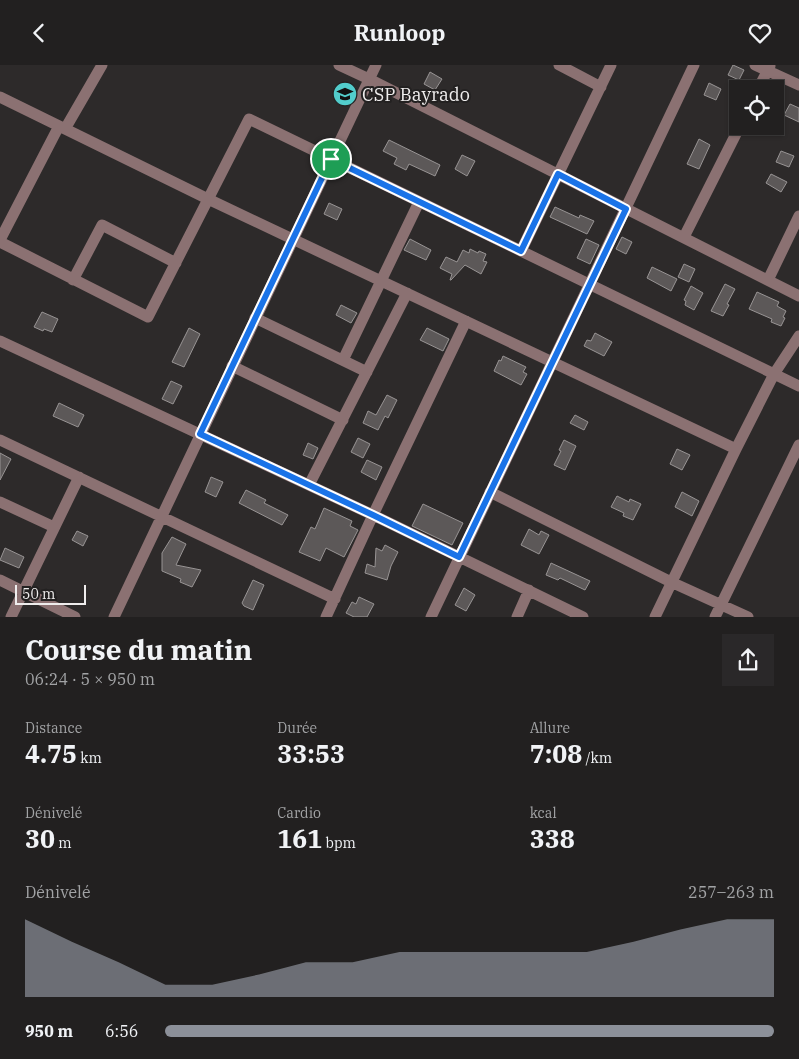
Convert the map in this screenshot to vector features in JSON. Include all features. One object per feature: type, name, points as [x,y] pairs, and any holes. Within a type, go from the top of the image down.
[{"type":"street","points":[[102,65],[62,128],[0,241],[148,317],[249,119],[799,386]]},
{"type":"street","points":[[339,65],[799,296]]},
{"type":"street","points":[[114,617],[160,516],[376,65]]},
{"type":"street","points":[[559,65],[600,87]]},
{"type":"street","points":[[521,251],[611,65]]},
{"type":"street","points":[[431,617],[694,65]]},
{"type":"street","points":[[755,65],[769,68],[799,85]]},
{"type":"street","points":[[763,80],[769,68]]},
{"type":"street","points":[[0,97],[208,199],[736,449]]},
{"type":"street","points":[[684,237],[735,135]]},
{"type":"street","points":[[343,360],[419,201]]},
{"type":"street","points":[[768,280],[799,216]]},
{"type":"street","points":[[73,280],[102,225],[176,263]]},
{"type":"street","points":[[309,485],[407,293]]},
{"type":"street","points":[[255,317],[367,372]]},
{"type":"street","points":[[326,617],[466,321]]},
{"type":"street","points":[[655,617],[774,375],[799,337]]},
{"type":"street","points":[[0,341],[373,515],[583,617]]},
{"type":"street","points":[[232,367],[343,420]]},
{"type":"street","points":[[0,440],[335,599]]},
{"type":"street","points":[[715,617],[799,445]]},
{"type":"street","points":[[11,617],[79,477]]},
{"type":"street","points":[[490,492],[672,582],[748,617]]},
{"type":"street","points":[[0,502],[54,527]]},
{"type":"street","points":[[0,580],[75,617]]},
{"type":"street","points":[[517,617],[529,590]]},
{"type":"building","points":[[733,65],[744,70],[739,80],[728,75]]},
{"type":"building","points":[[430,72],[442,79],[435,90],[424,84]]},
{"type":"building","points":[[709,83],[721,89],[716,100],[704,95]]},
{"type":"building","points":[[790,104],[799,108],[799,122],[784,115]]},
{"type":"building","points":[[699,139],[710,145],[699,169],[687,164]]},
{"type":"building","points":[[389,140],[440,165],[435,176],[409,164],[406,170],[394,164],[397,158],[383,151]]},
{"type":"building","points":[[781,151],[794,156],[789,167],[776,162]]},
{"type":"building","points":[[462,155],[475,161],[467,176],[455,169]]},
{"type":"building","points":[[771,174],[787,182],[781,192],[766,183]]},
{"type":"building","points":[[329,203],[342,209],[337,220],[324,214]]},
{"type":"building","points":[[555,207],[579,218],[580,215],[594,221],[587,234],[550,217]]},
{"type":"building","points":[[622,237],[632,242],[626,254],[616,249]]},
{"type":"building","points":[[410,239],[431,250],[426,260],[404,250]]},
{"type":"building","points":[[586,239],[599,245],[590,264],[577,258]]},
{"type":"building","points":[[470,249],[486,254],[483,261],[487,262],[481,274],[465,265],[450,280],[452,274],[440,268],[446,257],[457,262],[463,250],[469,253]]},
{"type":"building","points":[[684,264],[695,269],[689,282],[678,277]]},
{"type":"building","points":[[652,267],[677,279],[671,291],[647,278]]},
{"type":"building","points":[[725,284],[735,289],[723,316],[711,311]]},
{"type":"building","points":[[691,286],[703,293],[694,310],[685,305],[686,301],[684,300]]},
{"type":"building","points":[[757,292],[779,302],[777,306],[786,311],[781,326],[771,322],[772,319],[749,309]]},
{"type":"building","points":[[341,305],[357,313],[351,323],[336,315]]},
{"type":"building","points":[[42,312],[58,319],[52,332],[34,327]]},
{"type":"building","points":[[189,328],[200,334],[184,367],[172,362]]},
{"type":"building","points":[[427,328],[449,339],[443,351],[420,340]]},
{"type":"building","points":[[595,333],[612,342],[604,356],[584,346],[587,340],[591,341]]},
{"type":"building","points":[[503,356],[526,367],[523,372],[527,374],[521,385],[494,371]]},
{"type":"building","points":[[171,381],[182,386],[173,404],[162,399]]},
{"type":"building","points":[[387,395],[397,400],[388,418],[385,416],[378,430],[363,423],[368,411],[376,415]]},
{"type":"building","points":[[59,403],[84,415],[78,427],[53,416]]},
{"type":"building","points":[[575,415],[588,422],[584,430],[570,423]]},
{"type":"building","points":[[358,438],[370,444],[363,458],[351,452]]},
{"type":"building","points":[[564,440],[576,446],[565,470],[554,465]]},
{"type":"building","points":[[308,443],[318,448],[313,459],[303,455]]},
{"type":"building","points":[[677,449],[690,455],[682,470],[670,464]]},
{"type":"building","points":[[0,453],[11,459],[0,480]]},
{"type":"building","points":[[367,460],[382,467],[376,480],[361,472]]},
{"type":"building","points":[[211,477],[223,482],[216,497],[205,492]]},
{"type":"building","points":[[246,490],[266,500],[264,503],[288,515],[282,525],[239,503]]},
{"type":"building","points":[[682,492],[699,501],[692,516],[675,507]]},
{"type":"building","points":[[617,496],[629,502],[630,499],[641,504],[633,520],[623,516],[624,513],[611,507]]},
{"type":"building","points":[[423,504],[463,523],[452,545],[412,526]]},
{"type":"building","points":[[324,508],[352,521],[350,526],[358,530],[344,557],[326,548],[320,561],[299,552],[311,527],[315,529]]},
{"type":"building","points":[[529,529],[539,535],[541,531],[549,535],[539,554],[521,545]]},
{"type":"building","points":[[77,531],[88,536],[83,546],[72,540]]},
{"type":"building","points":[[172,537],[186,544],[176,565],[201,570],[192,587],[180,582],[181,579],[162,571],[162,553]]},
{"type":"building","points":[[385,545],[398,552],[387,580],[365,573],[367,564],[375,567],[376,548],[382,551]]},
{"type":"building","points":[[5,548],[24,557],[19,568],[0,560]]},
{"type":"building","points":[[551,563],[590,581],[585,590],[560,578],[558,580],[546,575]]},
{"type":"building","points":[[253,580],[264,585],[253,610],[242,603]]},
{"type":"building","points":[[464,588],[475,595],[466,611],[455,605]]},
{"type":"building","points":[[359,597],[374,604],[367,617],[354,617],[346,613],[352,602],[356,604]]},
{"type":"place","name":"CSP Bayrado","points":[[345,94]]},
{"type":"route","points":[[331,159],[521,251],[558,174],[626,209],[459,557],[200,434],[331,159]]}]
